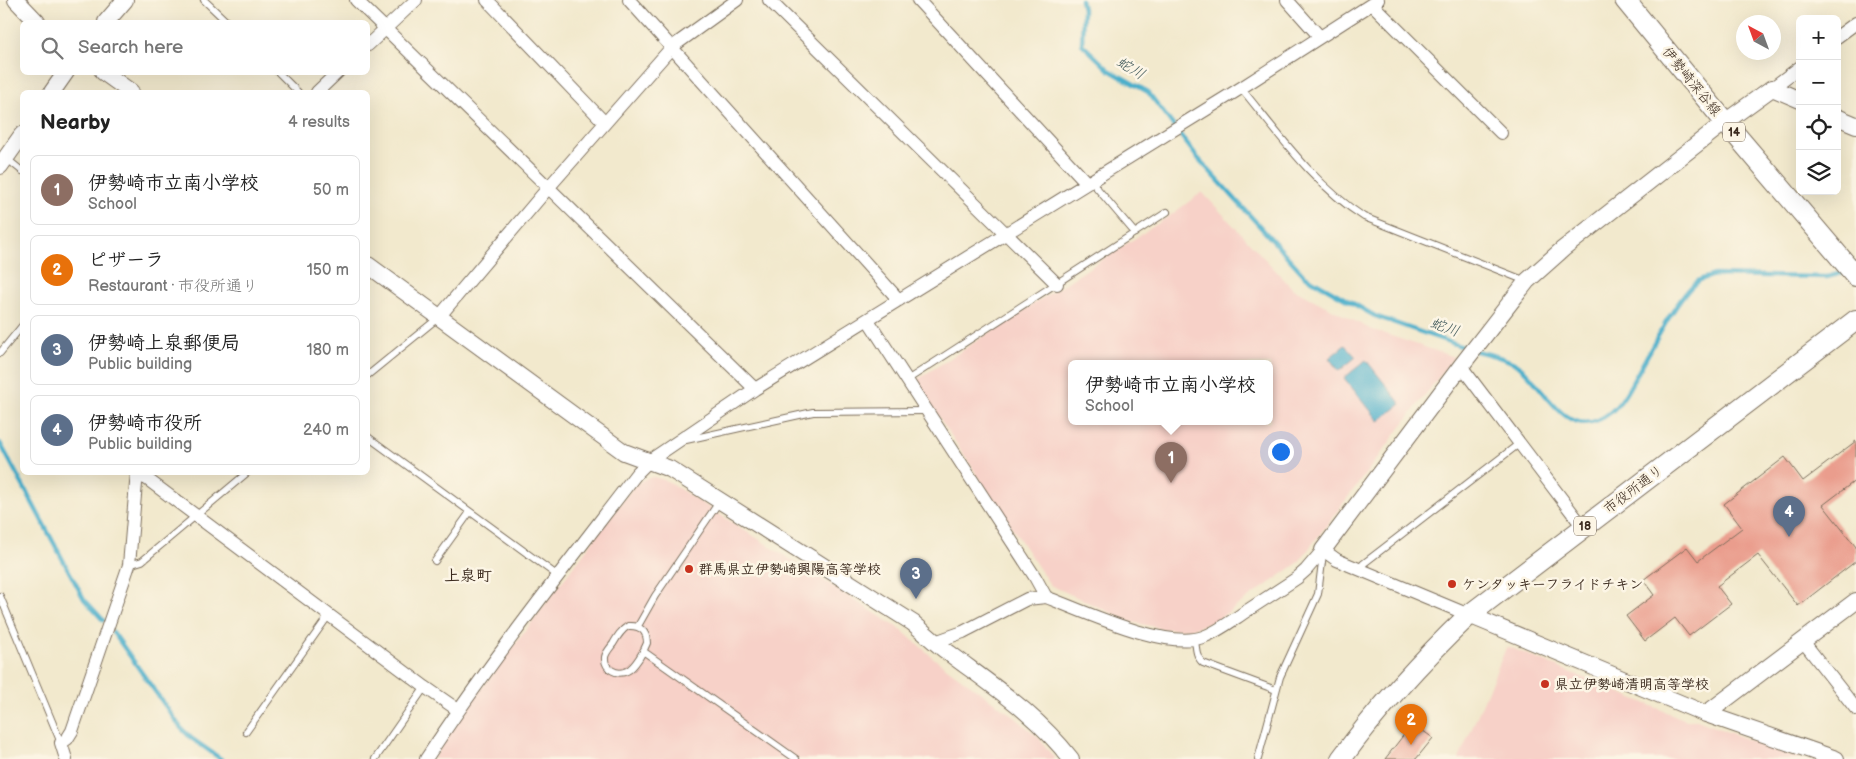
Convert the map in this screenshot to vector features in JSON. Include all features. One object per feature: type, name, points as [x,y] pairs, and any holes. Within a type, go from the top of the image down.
[{"type":"main road","name":"伊勢崎深谷線","points":[[1626,0],[1725,122],[1850,270]]},
{"type":"main road","name":"市役所通り","points":[[1341,759],[1400,684],[1469,615],[1856,320]]},
{"type":"street","points":[[16,0],[35,20]]},
{"type":"street","points":[[108,20],[125,0]]},
{"type":"street","points":[[356,0],[755,389]]},
{"type":"street","points":[[370,43],[416,0]]},
{"type":"street","points":[[487,0],[605,123]]},
{"type":"street","points":[[629,0],[899,300]]},
{"type":"street","points":[[438,318],[548,188],[672,47],[737,0]]},
{"type":"street","points":[[769,0],[1057,284]]},
{"type":"street","points":[[918,0],[1088,181]]},
{"type":"street","points":[[1287,0],[1320,37]]},
{"type":"street","points":[[426,759],[458,710],[558,576],[637,473],[649,461],[755,389],[1241,88],[1375,2],[1501,133]]},
{"type":"street","points":[[1841,35],[1856,23]]},
{"type":"street","points":[[935,642],[963,632],[1027,599],[1046,597],[1117,624],[1160,637],[1176,640],[1195,639],[1218,630],[1297,578],[1323,550],[1527,281],[1563,249],[1725,122],[1796,70]]},
{"type":"street","points":[[53,90],[64,75]]},
{"type":"street","points":[[107,75],[128,90]]},
{"type":"street","points":[[319,90],[335,75]]},
{"type":"street","points":[[1772,88],[1796,98]]},
{"type":"street","points":[[1841,119],[1856,125]]},
{"type":"street","points":[[3,162],[20,138]]},
{"type":"street","points":[[370,267],[624,452],[635,458],[670,469],[913,623],[935,642],[1016,702],[1049,734],[1071,759]]},
{"type":"street","points":[[868,320],[1035,577],[1046,597]]},
{"type":"street","points":[[1464,362],[1520,443],[1583,527]]},
{"type":"street","points":[[66,759],[61,744],[68,739],[72,731],[129,565],[137,475]]},
{"type":"street","points":[[139,475],[147,479],[458,710]]},
{"type":"street","points":[[1323,550],[1337,560],[1358,569],[1706,714],[1836,759]]},
{"type":"street","points":[[1706,714],[1856,601]]},
{"type":"street","points":[[1802,640],[1856,709]]},
{"type":"lane","points":[[204,0],[225,20]]},
{"type":"lane","points":[[281,75],[296,90]]},
{"type":"lane","points":[[1241,88],[1300,159],[1347,206],[1364,217],[1527,281]]},
{"type":"lane","points":[[3,162],[20,170]]},
{"type":"lane","points":[[1088,181],[1135,233]]},
{"type":"lane","points":[[906,380],[1167,212]]},
{"type":"lane","points":[[370,372],[438,318]]},
{"type":"lane","points":[[0,353],[20,328]]},
{"type":"lane","points":[[678,440],[697,439],[813,412],[926,411]]},
{"type":"lane","points":[[370,438],[558,576]]},
{"type":"lane","points":[[1358,569],[1520,443]]},
{"type":"lane","points":[[129,565],[142,561],[244,475]]},
{"type":"lane","points":[[638,626],[720,500]]},
{"type":"lane","points":[[435,560],[470,512]]},
{"type":"lane","points":[[1258,759],[1280,677],[1318,594],[1323,550]]},
{"type":"lane","points":[[0,596],[61,744]]},
{"type":"lane","points":[[246,732],[329,614]]},
{"type":"lane","points":[[628,626],[638,626],[647,638],[643,651],[630,669],[617,672],[609,668],[606,664],[606,654],[620,633],[628,626]]},
{"type":"lane","points":[[1195,639],[1197,654],[1203,663],[1276,690]]},
{"type":"lane","points":[[643,651],[796,759]]},
{"type":"lane","points":[[375,759],[425,687]]},
{"type":"shaded area","points":[[1202,192],[1293,289],[1370,329],[1454,357],[1298,563],[1214,622],[1190,629],[1165,629],[1131,622],[1050,585],[915,381],[1171,215]]},
{"type":"shaded area","name":"群馬県立伊勢崎興陽高等学校","points":[[654,477],[667,481],[900,629],[936,660],[1016,718],[1038,737],[1055,759],[433,759],[462,715],[634,486],[644,479]]},
{"type":"shaded area","name":"県立伊勢崎清明高等学校","points":[[1509,647],[1686,720],[1697,720],[1802,759],[1459,759],[1506,648]]},
{"type":"water","points":[[1345,345],[1356,357],[1339,371],[1329,358]]},
{"type":"water","points":[[1366,360],[1401,404],[1379,421],[1344,378]]},
{"type":"building","points":[[1856,441],[1856,480],[1823,505],[1856,547],[1856,561],[1798,606],[1758,555],[1717,586],[1731,604],[1689,636],[1675,618],[1645,641],[1626,616],[1654,595],[1643,580],[1687,547],[1698,561],[1742,528],[1724,504],[1785,457],[1803,481]]},
{"type":"building","points":[[1416,719],[1423,725],[1419,728],[1433,738],[1416,759],[1385,759]]},
{"type":"waterway","name":"蛇川","points":[[1081,0],[1083,9],[1082,44],[1109,70],[1148,92],[1196,156],[1305,276],[1375,316],[1469,349]]},
{"type":"waterway","name":"蛇川","points":[[1476,351],[1516,364],[1535,382],[1563,414],[1573,420],[1585,423],[1604,417],[1619,404],[1673,311],[1683,297],[1700,280],[1714,275],[1827,277],[1846,272]]},
{"type":"waterway","points":[[0,443],[84,599],[103,620]]},
{"type":"waterway","points":[[113,632],[181,728],[191,738],[221,759]]},
{"type":"place","name":"伊勢崎市立南小学校","points":[[1171,483]]},
{"type":"place","name":"伊勢崎市役所","points":[[1789,537]]},
{"type":"place","name":"群馬県立伊勢崎興陽高等学校","points":[[689,569]]},
{"type":"place","name":"ケンタッキーフライドチキン","points":[[1452,584]]},
{"type":"place","name":"伊勢崎上泉郵便局","points":[[916,599]]},
{"type":"place","name":"県立伊勢崎清明高等学校","points":[[1545,684]]},
{"type":"place","name":"ピザーラ","points":[[1411,745]]},
{"type":"district","name":"上泉町","points":[[468,575]]}]
